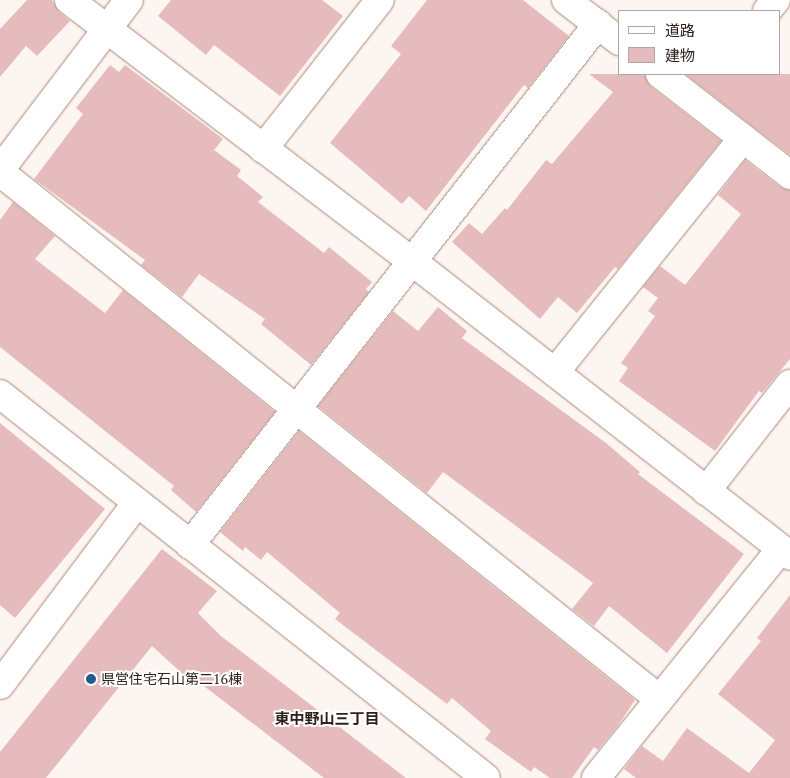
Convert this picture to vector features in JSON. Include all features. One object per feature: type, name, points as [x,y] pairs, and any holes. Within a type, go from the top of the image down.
[{"type":"street","points":[[69,0],[556,372],[785,553],[658,698],[596,778]]},
{"type":"street","points":[[129,0],[105,29],[0,171],[300,408],[658,698]]},
{"type":"street","points":[[263,149],[380,0]]},
{"type":"street","points":[[566,0],[618,40]]},
{"type":"street","points":[[768,10],[776,0]]},
{"type":"street","points":[[190,545],[300,408],[598,24]]},
{"type":"street","points":[[661,75],[790,175]]},
{"type":"street","points":[[556,372],[743,138]]},
{"type":"street","points":[[706,491],[790,384]]},
{"type":"street","points":[[0,394],[136,504],[486,778]]},
{"type":"street","points":[[0,685],[136,504]]},
{"type":"building","points":[[27,0],[52,0],[59,12],[70,21],[37,56],[26,46],[0,77],[0,29]]},
{"type":"building","points":[[171,0],[322,0],[343,16],[280,96],[214,45],[206,55],[158,16]]},
{"type":"building","points":[[427,0],[523,0],[569,36],[528,88],[524,85],[426,211],[409,196],[402,204],[330,143],[401,54],[391,46]]},
{"type":"building","points":[[110,65],[119,72],[125,65],[223,139],[214,150],[241,170],[237,176],[263,197],[258,202],[324,253],[329,247],[372,282],[366,289],[369,292],[311,365],[261,324],[265,319],[199,274],[182,297],[141,265],[145,260],[34,179],[83,114],[76,108]]},
{"type":"building","points":[[589,74],[645,75],[650,86],[721,141],[618,269],[615,267],[577,313],[558,297],[540,319],[452,242],[469,223],[482,234],[505,208],[507,210],[546,160],[552,164],[613,92]]},
{"type":"building","points":[[790,74],[790,155],[686,75]]},
{"type":"building","points":[[745,160],[780,187],[790,190],[790,359],[762,393],[759,391],[715,451],[619,381],[628,368],[621,363],[655,316],[648,311],[658,298],[643,287],[660,266],[685,285],[741,214],[718,195]]},
{"type":"building","points":[[13,202],[55,236],[35,259],[105,313],[123,290],[275,412],[196,512],[171,490],[174,486],[0,347],[0,220]]},
{"type":"building","points":[[438,307],[467,331],[462,338],[606,443],[640,472],[638,474],[744,554],[667,653],[609,606],[594,626],[572,609],[593,583],[443,472],[427,493],[318,406],[393,311],[418,331]]},
{"type":"building","points":[[0,423],[105,509],[15,618],[0,605]]},
{"type":"building","points":[[299,431],[635,700],[617,727],[598,750],[594,747],[572,778],[550,778],[534,767],[531,772],[485,739],[491,731],[452,698],[447,704],[335,619],[340,613],[267,552],[261,560],[245,547],[243,551],[220,532]]},
{"type":"building","points":[[162,549],[217,591],[198,613],[221,636],[406,778],[324,778],[187,673],[185,676],[152,646],[46,778],[0,778],[0,752]]},
{"type":"building","points":[[790,595],[790,778],[636,778],[624,769],[642,746],[663,761],[687,728],[749,773],[775,740],[718,694],[761,641],[757,638]]},
{"type":"place","name":"県営住宅石山第二16棟","points":[[91,679]]},
{"type":"district","name":"東中野山三丁目","points":[[327,719]]}]
